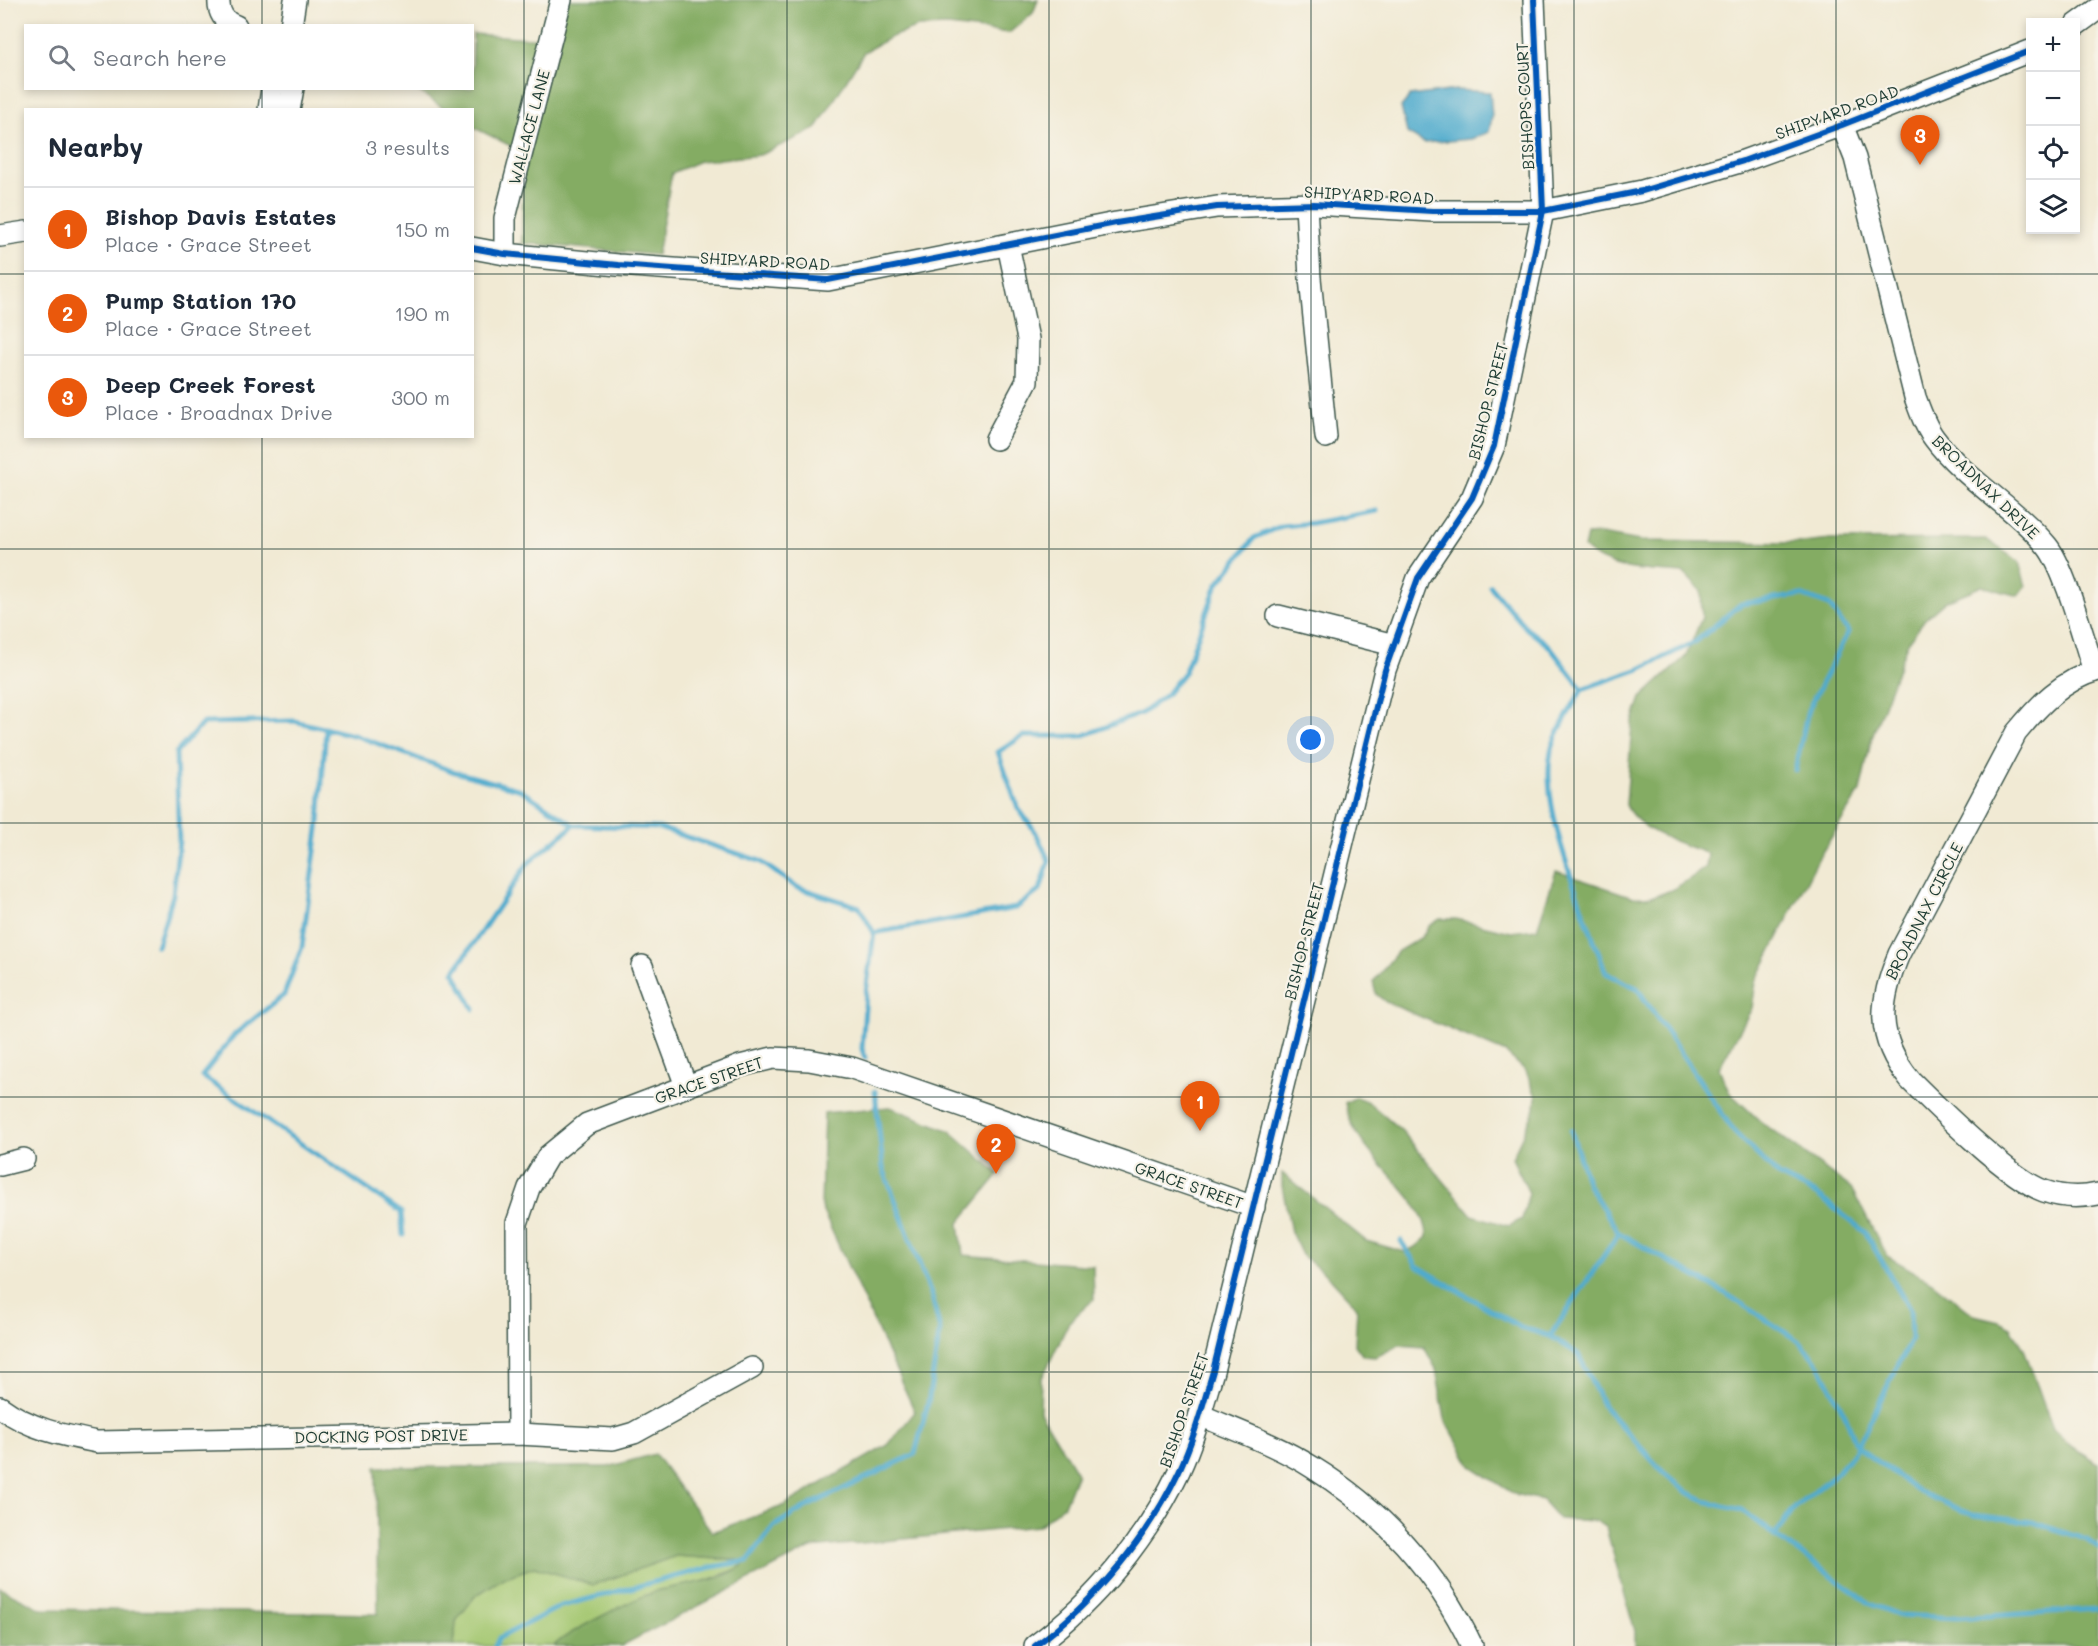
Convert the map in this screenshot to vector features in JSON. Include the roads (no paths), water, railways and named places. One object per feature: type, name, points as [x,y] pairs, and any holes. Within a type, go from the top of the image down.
[{"type":"street","points":[[219,0],[220,12],[224,19],[233,24]]},
{"type":"street","points":[[291,24],[295,0]]},
{"type":"street","name":"WALLACE LANE","points":[[505,254],[505,218],[561,0]]},
{"type":"street","name":"BISHOPS COURT","points":[[1534,0],[1543,211]]},
{"type":"street","points":[[2080,22],[2098,9]]},
{"type":"street","name":"SHIPYARD ROAD","points":[[474,248],[505,254],[828,280],[1116,223],[1217,207],[1306,205],[1443,211],[1543,211],[1642,191],[1751,158],[2026,53]]},
{"type":"street","points":[[269,108],[272,90]]},
{"type":"street","points":[[289,108],[293,90]]},
{"type":"street","name":"BROADNAX DRIVE","points":[[1842,125],[1855,158],[1915,397],[1925,425],[1949,455],[2028,525],[2049,548],[2061,574],[2096,670]]},
{"type":"street","points":[[1306,205],[1310,278],[1326,437]]},
{"type":"street","name":"BISHOP STREET","points":[[1035,1646],[1083,1605],[1132,1548],[1179,1470],[1200,1415],[1359,782],[1370,720],[1404,609],[1418,578],[1472,498],[1494,446],[1543,211]]},
{"type":"street","points":[[0,236],[24,232]]},
{"type":"street","points":[[996,439],[1027,381],[1028,339],[1008,245]]},
{"type":"street","points":[[1278,616],[1394,645]]},
{"type":"street","name":"BROADNAX CIRCLE","points":[[2096,670],[2065,684],[2039,704],[2016,733],[1899,954],[1886,985],[1883,1020],[1887,1041],[1899,1067],[1910,1080],[2009,1170],[2043,1190],[2084,1197],[2098,1194]]},
{"type":"street","points":[[642,966],[686,1086]]},
{"type":"street","name":"GRACE STREET","points":[[518,1434],[517,1223],[529,1188],[548,1156],[587,1124],[740,1066],[772,1058],[809,1060],[852,1068],[1254,1207]]},
{"type":"street","points":[[0,1165],[24,1159]]},
{"type":"street","name":"DOCKING POST DRIVE","points":[[0,1407],[45,1432],[97,1442],[518,1434],[613,1439],[634,1433],[752,1368]]},
{"type":"street","points":[[1200,1415],[1272,1446],[1312,1467],[1363,1503],[1421,1564],[1449,1601],[1472,1646]]},
{"type":"water","points":[[1456,90],[1490,92],[1492,117],[1489,132],[1471,139],[1424,143],[1407,133],[1401,107],[1410,96]]},
{"type":"waterway","points":[[874,933],[1016,908],[1040,890],[1049,861],[1036,833],[1018,808],[998,752],[1023,736],[1082,736],[1142,713],[1166,695],[1185,671],[1217,585],[1254,538],[1281,526],[1312,523],[1377,511]]},
{"type":"waterway","points":[[1490,586],[1527,629],[1549,646],[1582,689]]},
{"type":"waterway","points":[[1795,770],[1808,710],[1848,632],[1829,605],[1801,595],[1741,604],[1695,642],[1640,669],[1582,689],[1557,735],[1549,765],[1550,793],[1565,857],[1606,973],[1637,988],[1735,1133],[1779,1176],[1816,1194],[1865,1232],[1910,1310],[1911,1339],[1857,1447],[1839,1471],[1791,1511],[1775,1536],[1871,1604],[1899,1615],[1957,1618],[2098,1609]]},
{"type":"waterway","points":[[157,946],[173,895],[179,841],[176,753],[203,723],[294,721],[357,736],[452,771],[521,790],[574,825],[659,828],[760,861],[796,887],[859,907],[874,933],[866,993],[862,1049],[865,1058]]},
{"type":"waterway","points":[[326,728],[319,822],[302,947],[284,995],[235,1034],[202,1076],[401,1212],[403,1235]]},
{"type":"waterway","points":[[474,1009],[454,972],[528,863],[574,825]]},
{"type":"waterway","points":[[495,1646],[499,1638],[561,1606],[712,1567],[748,1561],[774,1526],[804,1508],[915,1454],[928,1403],[940,1330],[932,1297],[883,1168],[875,1091]]},
{"type":"waterway","points":[[1571,1130],[1588,1185],[1619,1233],[1725,1293],[1800,1342],[1820,1366],[1846,1417],[1857,1447],[1919,1492],[1973,1515],[2033,1522],[2087,1540],[2098,1548]]},
{"type":"waterway","points":[[1550,1336],[1619,1233]]},
{"type":"waterway","points":[[1401,1241],[1417,1266],[1520,1327],[1550,1336],[1578,1354],[1604,1407],[1663,1472],[1687,1492],[1714,1504],[1742,1510],[1775,1536]]},
{"type":"place","name":"Deep Creek Forest","points":[[1920,165]]},
{"type":"place","name":"Bishop Davis Estates","points":[[1200,1131]]},
{"type":"place","name":"Pump Station 170","points":[[996,1174]]}]
